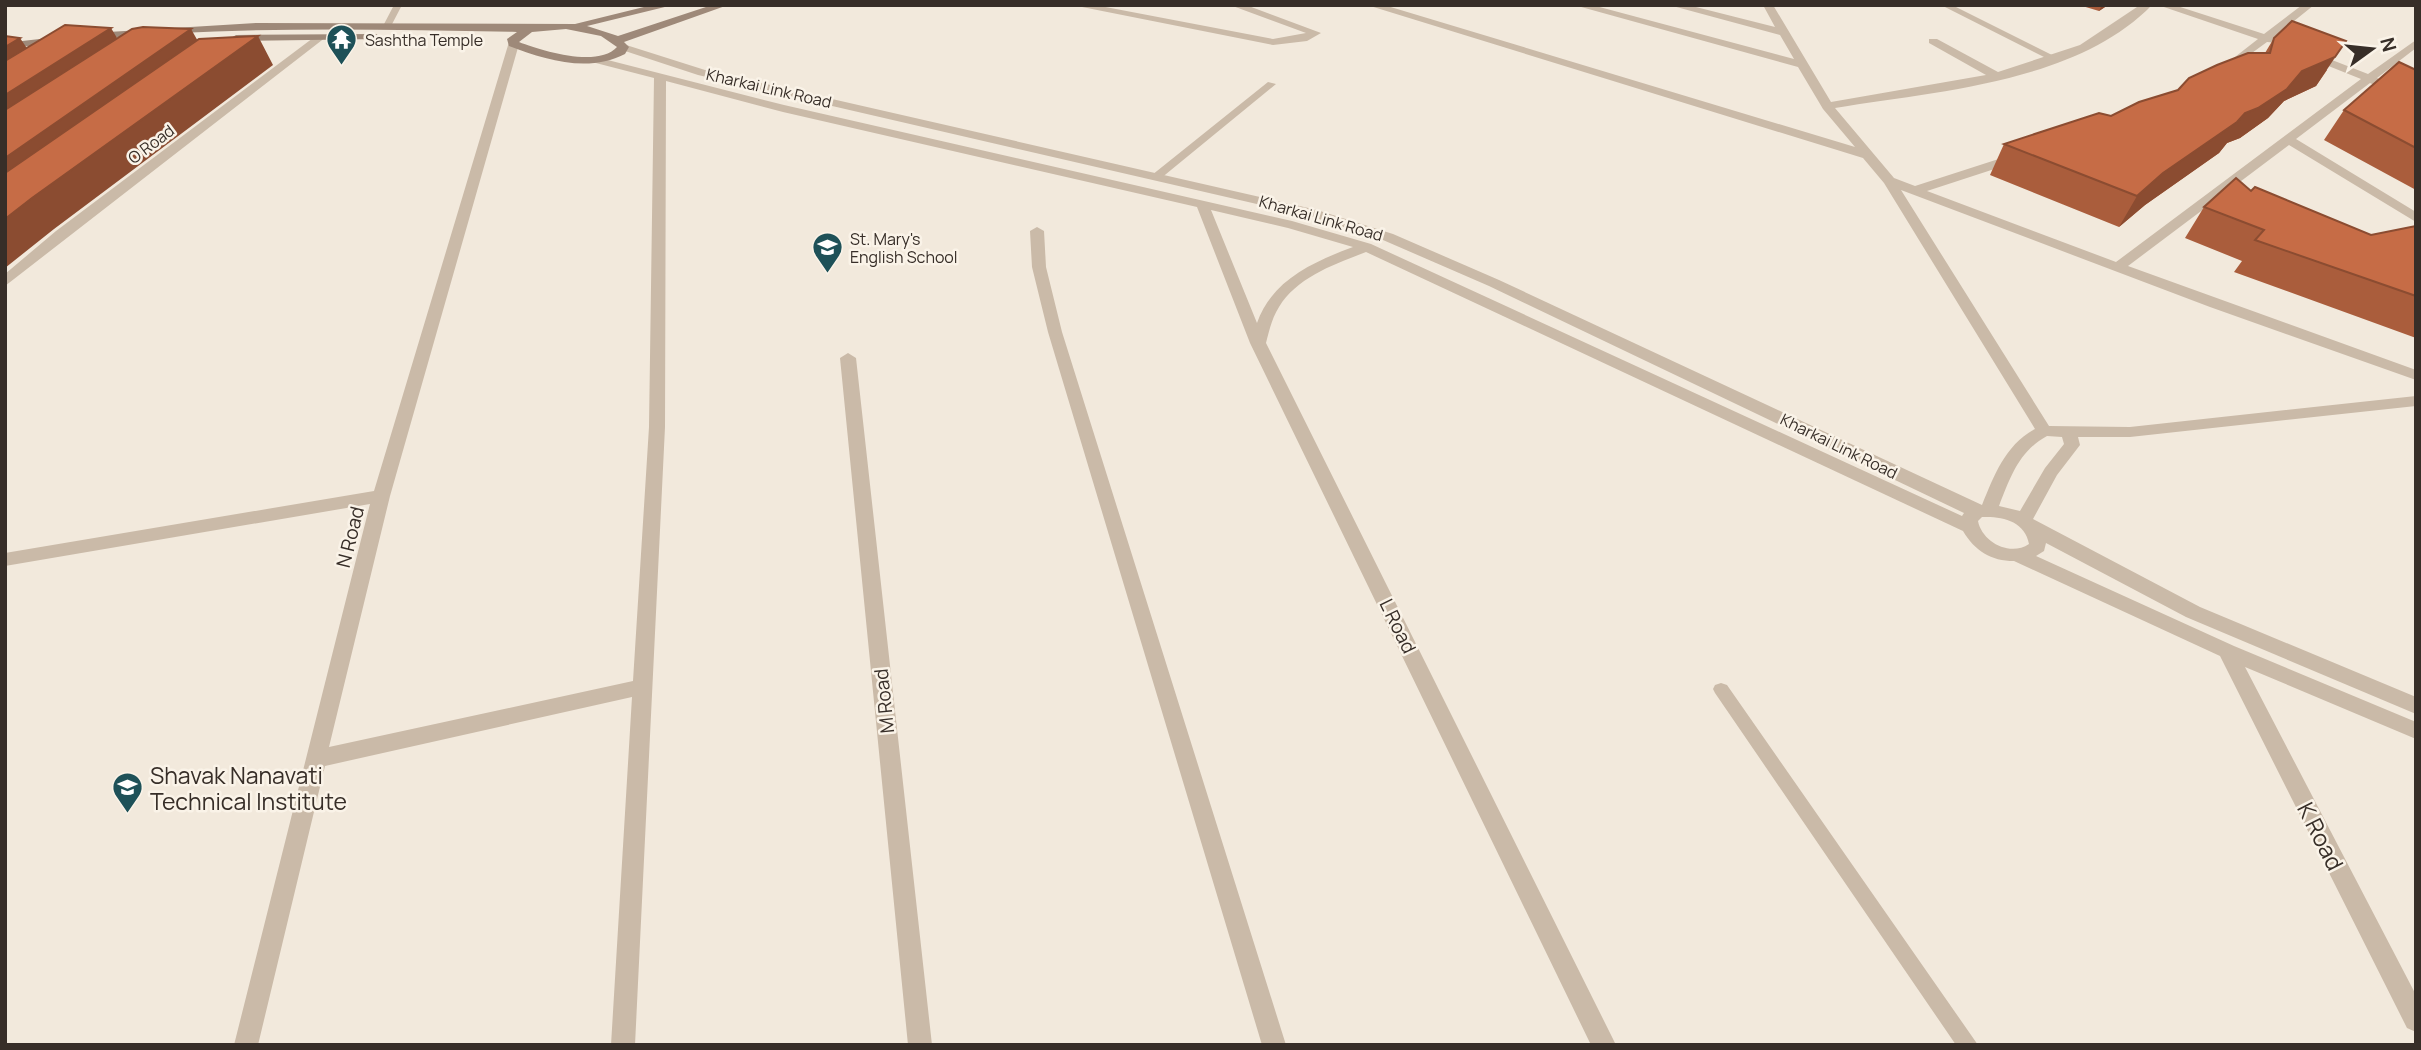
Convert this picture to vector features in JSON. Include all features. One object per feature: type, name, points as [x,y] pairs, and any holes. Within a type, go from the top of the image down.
[{"type":"main road","points":[[620,43],[617,55],[596,60],[549,55],[513,41],[321,37],[239,42],[86,42],[199,27],[387,26],[530,29],[566,26],[668,5]]},
{"type":"main road","points":[[620,43],[723,5]]},
{"type":"main road","points":[[566,26],[604,33],[620,43]]},
{"type":"main road","points":[[513,41],[530,29]]},
{"type":"main road","points":[[5,46],[68,44],[5,56]]},
{"type":"street","points":[[1077,5],[1273,42],[1303,39],[1316,33],[1235,5]]},
{"type":"street","points":[[1372,5],[1867,155]]},
{"type":"street","points":[[1579,5],[1801,64]]},
{"type":"street","points":[[1674,5],[1782,33]]},
{"type":"street","points":[[1768,5],[1827,106],[1889,181],[2044,432]]},
{"type":"street","points":[[1827,106],[1996,76],[2056,59],[2118,28],[2147,5]]},
{"type":"street","points":[[2163,5],[2280,44]]},
{"type":"street","points":[[2216,74],[2238,62],[2309,5]]},
{"type":"street","name":"O Road","points":[[5,282],[61,234],[321,37]]},
{"type":"street","name":"N Road","points":[[246,1045],[382,496],[513,41]]},
{"type":"street","points":[[1933,41],[1996,76]]},
{"type":"street","name":"Kharkai Link Road","points":[[620,43],[714,76],[1317,214],[1388,237],[1531,300],[1978,516],[2012,514],[2193,612],[2416,706]]},
{"type":"street","points":[[2118,267],[2416,43]]},
{"type":"street","points":[[2293,49],[2369,78],[2416,101]]},
{"type":"street","points":[[596,60],[783,108],[1202,204],[1366,247],[1978,516],[2006,467],[2027,440],[2044,432],[2170,429],[2416,401]]},
{"type":"street","points":[[623,1045],[657,427],[660,77]]},
{"type":"street","points":[[2288,139],[2416,218]]},
{"type":"street","points":[[1916,190],[2032,152]]},
{"type":"street","points":[[1889,181],[2416,375]]},
{"type":"street","name":"L Road","points":[[1202,204],[1258,343],[1604,1045]]},
{"type":"street","points":[[1037,231],[1040,267],[1055,332],[1274,1045]]},
{"type":"street","points":[[1258,343],[1271,307],[1291,285],[1321,265],[1366,247]]},
{"type":"street","name":"M Road","points":[[848,358],[920,1045]]},
{"type":"street","points":[[2019,556],[2031,553],[2038,546],[2037,537],[2027,524],[2051,472],[2072,445],[2069,432]]},
{"type":"street","points":[[5,560],[382,496]]},
{"type":"street","name":"Kharkai Link Road","points":[[1978,516],[1975,538],[1987,547],[2019,556],[2227,651],[2416,731]]},
{"type":"street","name":"K Road","points":[[2227,651],[2416,1020]]},
{"type":"street","points":[[316,759],[643,687]]},
{"type":"lane","points":[[387,26],[398,5]]},
{"type":"lane","points":[[1945,5],[2056,59]]},
{"type":"lane","points":[[1156,177],[1271,84]]},
{"type":"lane","points":[[1721,690],[1968,1045]]},
{"type":"building","points":[[2292,21],[2346,41],[2335,57],[2302,71],[2287,89],[2258,108],[2245,113],[2237,122],[2163,173],[2137,196],[2004,144],[2099,113],[2111,116],[2139,102],[2178,90],[2189,78],[2217,65],[2248,53],[2270,53],[2274,38]]},
{"type":"building","points":[[65,25],[111,28],[5,95],[5,61]]},
{"type":"building","points":[[132,29],[191,29],[5,158],[5,110]]},
{"type":"building","points":[[5,36],[20,38],[5,47]]},
{"type":"building","points":[[258,36],[5,219],[5,173],[199,39]]},
{"type":"building","points":[[2399,62],[2416,70],[2416,148],[2344,110]]},
{"type":"building","points":[[2236,178],[2251,191],[2255,187],[2371,235],[2416,226],[2416,296],[2255,240],[2264,230],[2204,207]]},
{"type":"place","name":"Sashtha Temple","points":[[342,67]]},
{"type":"place","name":"St. Mary's English School","points":[[827,275]]},
{"type":"place","name":"Shavak Nanavati Technical Institute","points":[[127,815]]}]
